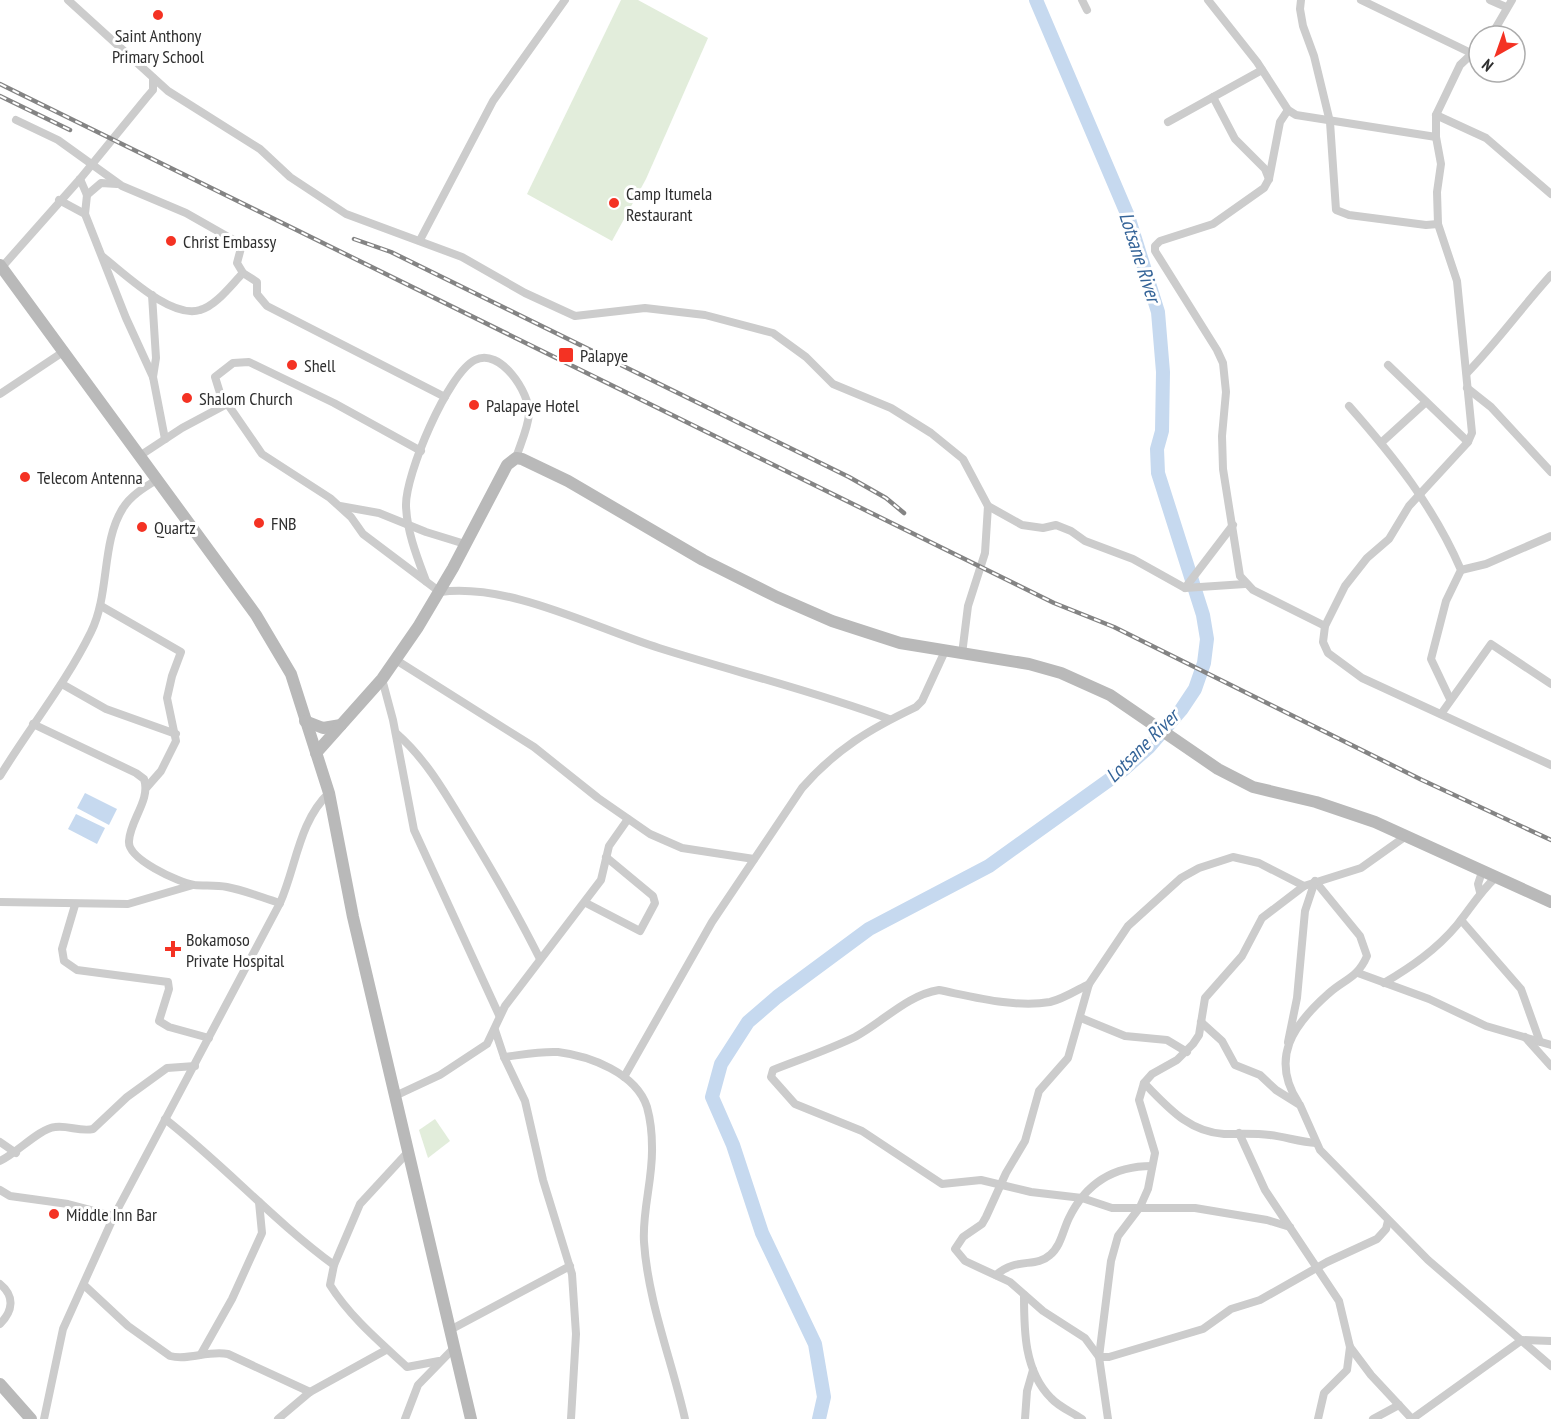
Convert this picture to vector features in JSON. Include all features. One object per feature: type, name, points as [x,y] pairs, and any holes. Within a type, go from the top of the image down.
[{"type":"street","points":[[68,0],[168,91],[260,149],[290,177],[346,214],[462,257],[525,293],[575,316],[645,308],[705,315],[773,333],[806,357],[833,384],[891,408],[955,453],[963,459],[988,506],[985,553],[968,606],[962,654]]},
{"type":"street","points":[[420,240],[493,101],[565,0]]},
{"type":"street","points":[[1082,0],[1087,10]]},
{"type":"street","points":[[1208,0],[1262,70],[1288,110],[1302,117],[1377,126],[1436,137]]},
{"type":"street","points":[[1301,0],[1303,26],[1314,56],[1330,122],[1336,206],[1340,213],[1426,225],[1438,224]]},
{"type":"street","points":[[1361,0],[1467,51]]},
{"type":"street","points":[[1490,0],[1509,3],[1498,24]]},
{"type":"street","points":[[1467,57],[1460,65],[1436,115],[1436,137],[1441,164],[1437,192],[1438,224],[1457,281],[1472,433],[1468,442],[1421,494],[1389,538],[1367,558],[1345,586],[1324,626],[1323,642],[1328,653],[1338,661],[1388,691],[1551,765]]},
{"type":"street","points":[[1168,122],[1262,70]]},
{"type":"street","points":[[153,78],[153,90],[80,179],[1,266],[256,615],[291,674],[329,794],[353,917],[471,1419]]},
{"type":"street","points":[[1213,97],[1235,139],[1265,169],[1269,179]]},
{"type":"street","points":[[1245,584],[1236,559],[1233,525],[1223,469],[1222,436],[1227,392],[1223,363],[1158,256],[1155,246],[1168,237],[1199,230],[1221,219],[1264,188],[1269,179],[1280,122],[1288,110]]},
{"type":"street","points":[[1436,115],[1486,138],[1551,194]]},
{"type":"street","points":[[16,120],[58,140],[122,186]]},
{"type":"street","points":[[80,179],[87,195],[85,214],[126,318],[153,377],[165,439]]},
{"type":"street","points":[[87,195],[101,183],[111,182],[186,213],[237,242],[241,248],[237,263],[243,273],[257,282],[257,294],[267,306],[445,397]]},
{"type":"street","points":[[59,200],[85,214]]},
{"type":"street","points":[[103,257],[152,294],[174,307],[200,310],[243,273]]},
{"type":"street","points":[[1467,373],[1505,333],[1527,300],[1550,277]]},
{"type":"street","points":[[152,294],[156,358],[153,377]]},
{"type":"street","points":[[0,394],[63,352]]},
{"type":"street","points":[[316,753],[396,660],[440,592],[498,480],[507,465],[516,458],[529,415],[528,405],[513,376],[502,364],[490,357],[478,358],[456,378],[421,451],[406,504],[408,524],[426,581]]},
{"type":"street","points":[[421,451],[334,403],[249,362],[233,363],[215,378],[215,384],[227,404],[262,454],[340,506],[363,534],[440,592],[462,589],[538,606],[621,636],[845,702],[889,719]]},
{"type":"street","points":[[1388,365],[1468,442]]},
{"type":"street","points":[[1467,388],[1491,407],[1551,472]]},
{"type":"street","points":[[1382,442],[1426,402]]},
{"type":"street","points":[[141,455],[227,404]]},
{"type":"street","points":[[1349,406],[1382,442],[1421,494],[1461,570]]},
{"type":"street","points":[[516,458],[545,468],[703,560],[777,597],[832,621],[886,638],[945,651],[1029,664],[1061,673],[1110,695],[1218,769],[1253,787],[1349,812],[1551,902]]},
{"type":"street","points":[[0,776],[62,684],[92,631],[101,606],[110,550],[122,508],[131,497],[158,479]]},
{"type":"street","points":[[340,506],[379,513],[426,532],[465,544]]},
{"type":"street","points":[[988,506],[1022,525],[1043,528],[1056,525],[1071,531],[1085,541],[1133,559],[1185,588],[1245,584],[1324,626]]},
{"type":"street","points":[[1185,588],[1233,525]]},
{"type":"street","points":[[1461,570],[1486,564],[1551,536]]},
{"type":"street","points":[[1450,699],[1431,659],[1446,601],[1461,570]]},
{"type":"street","points":[[101,606],[182,652],[172,676],[167,698],[176,741],[161,771],[147,787],[131,830],[128,843],[132,852],[171,879],[193,885],[227,887],[280,903]]},
{"type":"street","points":[[1441,714],[1491,644],[1551,684]]},
{"type":"street","points":[[624,1077],[712,922],[816,772],[865,732],[916,707],[922,700],[945,651]]},
{"type":"street","points":[[396,660],[534,747],[650,834],[682,848],[754,859]]},
{"type":"street","points":[[382,679],[396,733],[414,830],[499,1015]]},
{"type":"street","points":[[62,684],[106,709],[176,734]]},
{"type":"street","points":[[305,721],[323,728],[342,724]]},
{"type":"street","points":[[33,724],[136,773],[144,779],[147,787]]},
{"type":"street","points":[[396,733],[416,752],[440,784],[515,911],[540,959]]},
{"type":"street","points":[[44,1419],[51,1397],[57,1348],[114,1216],[280,903],[296,864],[310,815],[329,794]]},
{"type":"street","points":[[394,1096],[423,1084],[470,1058],[487,1044],[495,1030],[499,1015],[540,959],[586,903],[601,880],[609,846],[628,819]]},
{"type":"street","points":[[1108,1419],[1099,1357],[1114,1244],[1140,1207],[1148,1190],[1155,1153],[1153,1141],[1142,1118],[1139,1100],[1144,1083],[1152,1074],[1187,1052],[1198,1035],[1204,998],[1242,956],[1262,918],[1304,886],[1361,868],[1406,837]]},
{"type":"street","points":[[586,903],[640,931],[655,903],[653,896],[606,857]]},
{"type":"street","points":[[1099,1357],[1084,1338],[1024,1295],[1010,1282],[965,1261],[955,1249],[963,1237],[981,1224],[1025,1141],[1037,1094],[1068,1058],[1089,984],[1128,926],[1163,892],[1199,868],[1233,857],[1246,858],[1304,886]]},
{"type":"street","points":[[1480,892],[1478,885],[1482,872]]},
{"type":"street","points":[[1384,983],[1423,960],[1461,920],[1480,892],[1495,878]]},
{"type":"street","points":[[1287,1044],[1297,1028],[1329,993],[1358,973],[1367,956],[1360,936],[1315,881]]},
{"type":"street","points":[[1315,881],[1305,910],[1297,998],[1284,1070],[1290,1089],[1300,1105],[1316,1143],[1388,1221],[1428,1260],[1551,1366]]},
{"type":"street","points":[[0,902],[75,905],[128,903],[193,885]]},
{"type":"street","points":[[75,905],[62,949],[64,961],[77,970],[168,982],[170,984],[159,1021],[169,1027],[209,1038]]},
{"type":"street","points":[[1461,920],[1521,989],[1540,1042]]},
{"type":"street","points":[[1358,973],[1429,999],[1486,1026],[1551,1045]]},
{"type":"street","points":[[1089,984],[1052,1001],[1040,1002],[1002,1001],[932,991],[918,995],[857,1035],[771,1074],[771,1077],[795,1104],[862,1131],[942,1184],[981,1180],[1031,1192],[1082,1198],[1117,1209],[1195,1208],[1267,1220],[1290,1227]]},
{"type":"street","points":[[1081,1018],[1125,1036],[1167,1040],[1187,1052]]},
{"type":"street","points":[[1201,1022],[1222,1041],[1235,1065],[1260,1075],[1276,1090],[1300,1105]]},
{"type":"street","points":[[495,1030],[504,1057],[525,1101],[543,1180],[570,1266],[575,1293],[576,1334],[571,1419]]},
{"type":"street","points":[[1524,1036],[1551,1066]]},
{"type":"street","points":[[504,1057],[558,1052],[611,1068],[624,1077],[642,1096],[647,1107],[652,1148],[644,1244],[658,1317],[685,1419]]},
{"type":"street","points":[[0,1161],[16,1153],[35,1136],[56,1127],[93,1129],[127,1096],[166,1068],[195,1066]]},
{"type":"street","points":[[1144,1083],[1180,1119],[1212,1132],[1273,1135],[1316,1143]]},
{"type":"street","points":[[165,1119],[205,1150],[259,1202],[334,1264]]},
{"type":"street","points":[[1239,1133],[1265,1190],[1339,1300],[1350,1347],[1347,1370],[1324,1393],[1318,1419]]},
{"type":"street","points":[[0,1142],[16,1153]]},
{"type":"street","points":[[408,1152],[360,1204],[334,1264],[330,1285],[338,1298],[386,1350],[407,1367],[418,1385]]},
{"type":"street","points":[[996,1275],[1012,1264],[1044,1259],[1052,1254],[1069,1217],[1090,1187],[1112,1172],[1134,1166],[1152,1166]]},
{"type":"street","points":[[0,1190],[10,1196],[68,1204],[114,1216]]},
{"type":"street","points":[[201,1354],[232,1299],[262,1233],[259,1202]]},
{"type":"street","points":[[1099,1357],[1116,1356],[1192,1334],[1231,1309],[1278,1291],[1318,1267],[1377,1239],[1386,1229],[1388,1221]]},
{"type":"street","points":[[450,1330],[570,1266]]},
{"type":"street","points":[[0,1284],[7,1292],[11,1304],[9,1313],[0,1324]]},
{"type":"street","points":[[84,1285],[128,1326],[162,1351],[176,1358],[216,1352],[228,1354],[310,1392]]},
{"type":"street","points":[[1024,1295],[1024,1333],[1033,1370],[1050,1398],[1082,1419]]},
{"type":"street","points":[[1350,1347],[1412,1419],[1522,1340],[1551,1341]]},
{"type":"street","points":[[405,1419],[418,1385],[454,1348]]},
{"type":"street","points":[[279,1419],[310,1392],[386,1350]]},
{"type":"street","points":[[407,1367],[439,1361]]},
{"type":"street","points":[[1025,1419],[1027,1391],[1033,1370]]},
{"type":"street","points":[[0,1384],[31,1419]]},
{"type":"street","points":[[1373,1419],[1399,1405]]},
{"type":"green space","points":[[621,0],[638,0],[708,38],[646,179],[612,241],[527,194]]},
{"type":"green space","points":[[435,1119],[450,1141],[428,1158],[419,1130]]},
{"type":"water","points":[[85,793],[117,809],[109,825],[77,808]]},
{"type":"water","points":[[76,814],[105,828],[97,844],[68,829]]},
{"type":"waterway","name":"Lotsane River","points":[[819,1419],[824,1397],[815,1344],[762,1233],[733,1145],[712,1097],[721,1064],[748,1022],[777,997],[869,929],[989,866],[1123,770],[1149,747],[1181,710],[1195,689],[1204,663],[1207,639],[1203,615],[1158,473],[1157,449],[1162,431],[1163,372],[1158,312],[1128,216],[1036,0]]},
{"type":"railway","points":[[0,84],[1054,603],[1114,627],[1422,780],[1551,840]]},
{"type":"railway","points":[[0,96],[70,130]]},
{"type":"railway","points":[[354,239],[391,252],[849,477],[886,498],[904,513]]},
{"type":"place","name":"Saint Anthony Primary School","points":[[158,15]]},
{"type":"place","name":"Camp Itumela Restaurant","points":[[614,203]]},
{"type":"place","name":"Christ Embassy","points":[[171,241]]},
{"type":"place","name":"Palapye","points":[[566,355]]},
{"type":"place","name":"Shell","points":[[292,365]]},
{"type":"place","name":"Shalom Church","points":[[187,398]]},
{"type":"place","name":"Palapaye Hotel","points":[[474,405]]},
{"type":"place","name":"Telecom Antenna","points":[[25,477]]},
{"type":"place","name":"FNB","points":[[259,523]]},
{"type":"place","name":"Quartz","points":[[142,527]]},
{"type":"place","name":"Bokamoso Private Hospital","points":[[173,949]]},
{"type":"place","name":"Middle Inn Bar","points":[[54,1214]]}]
